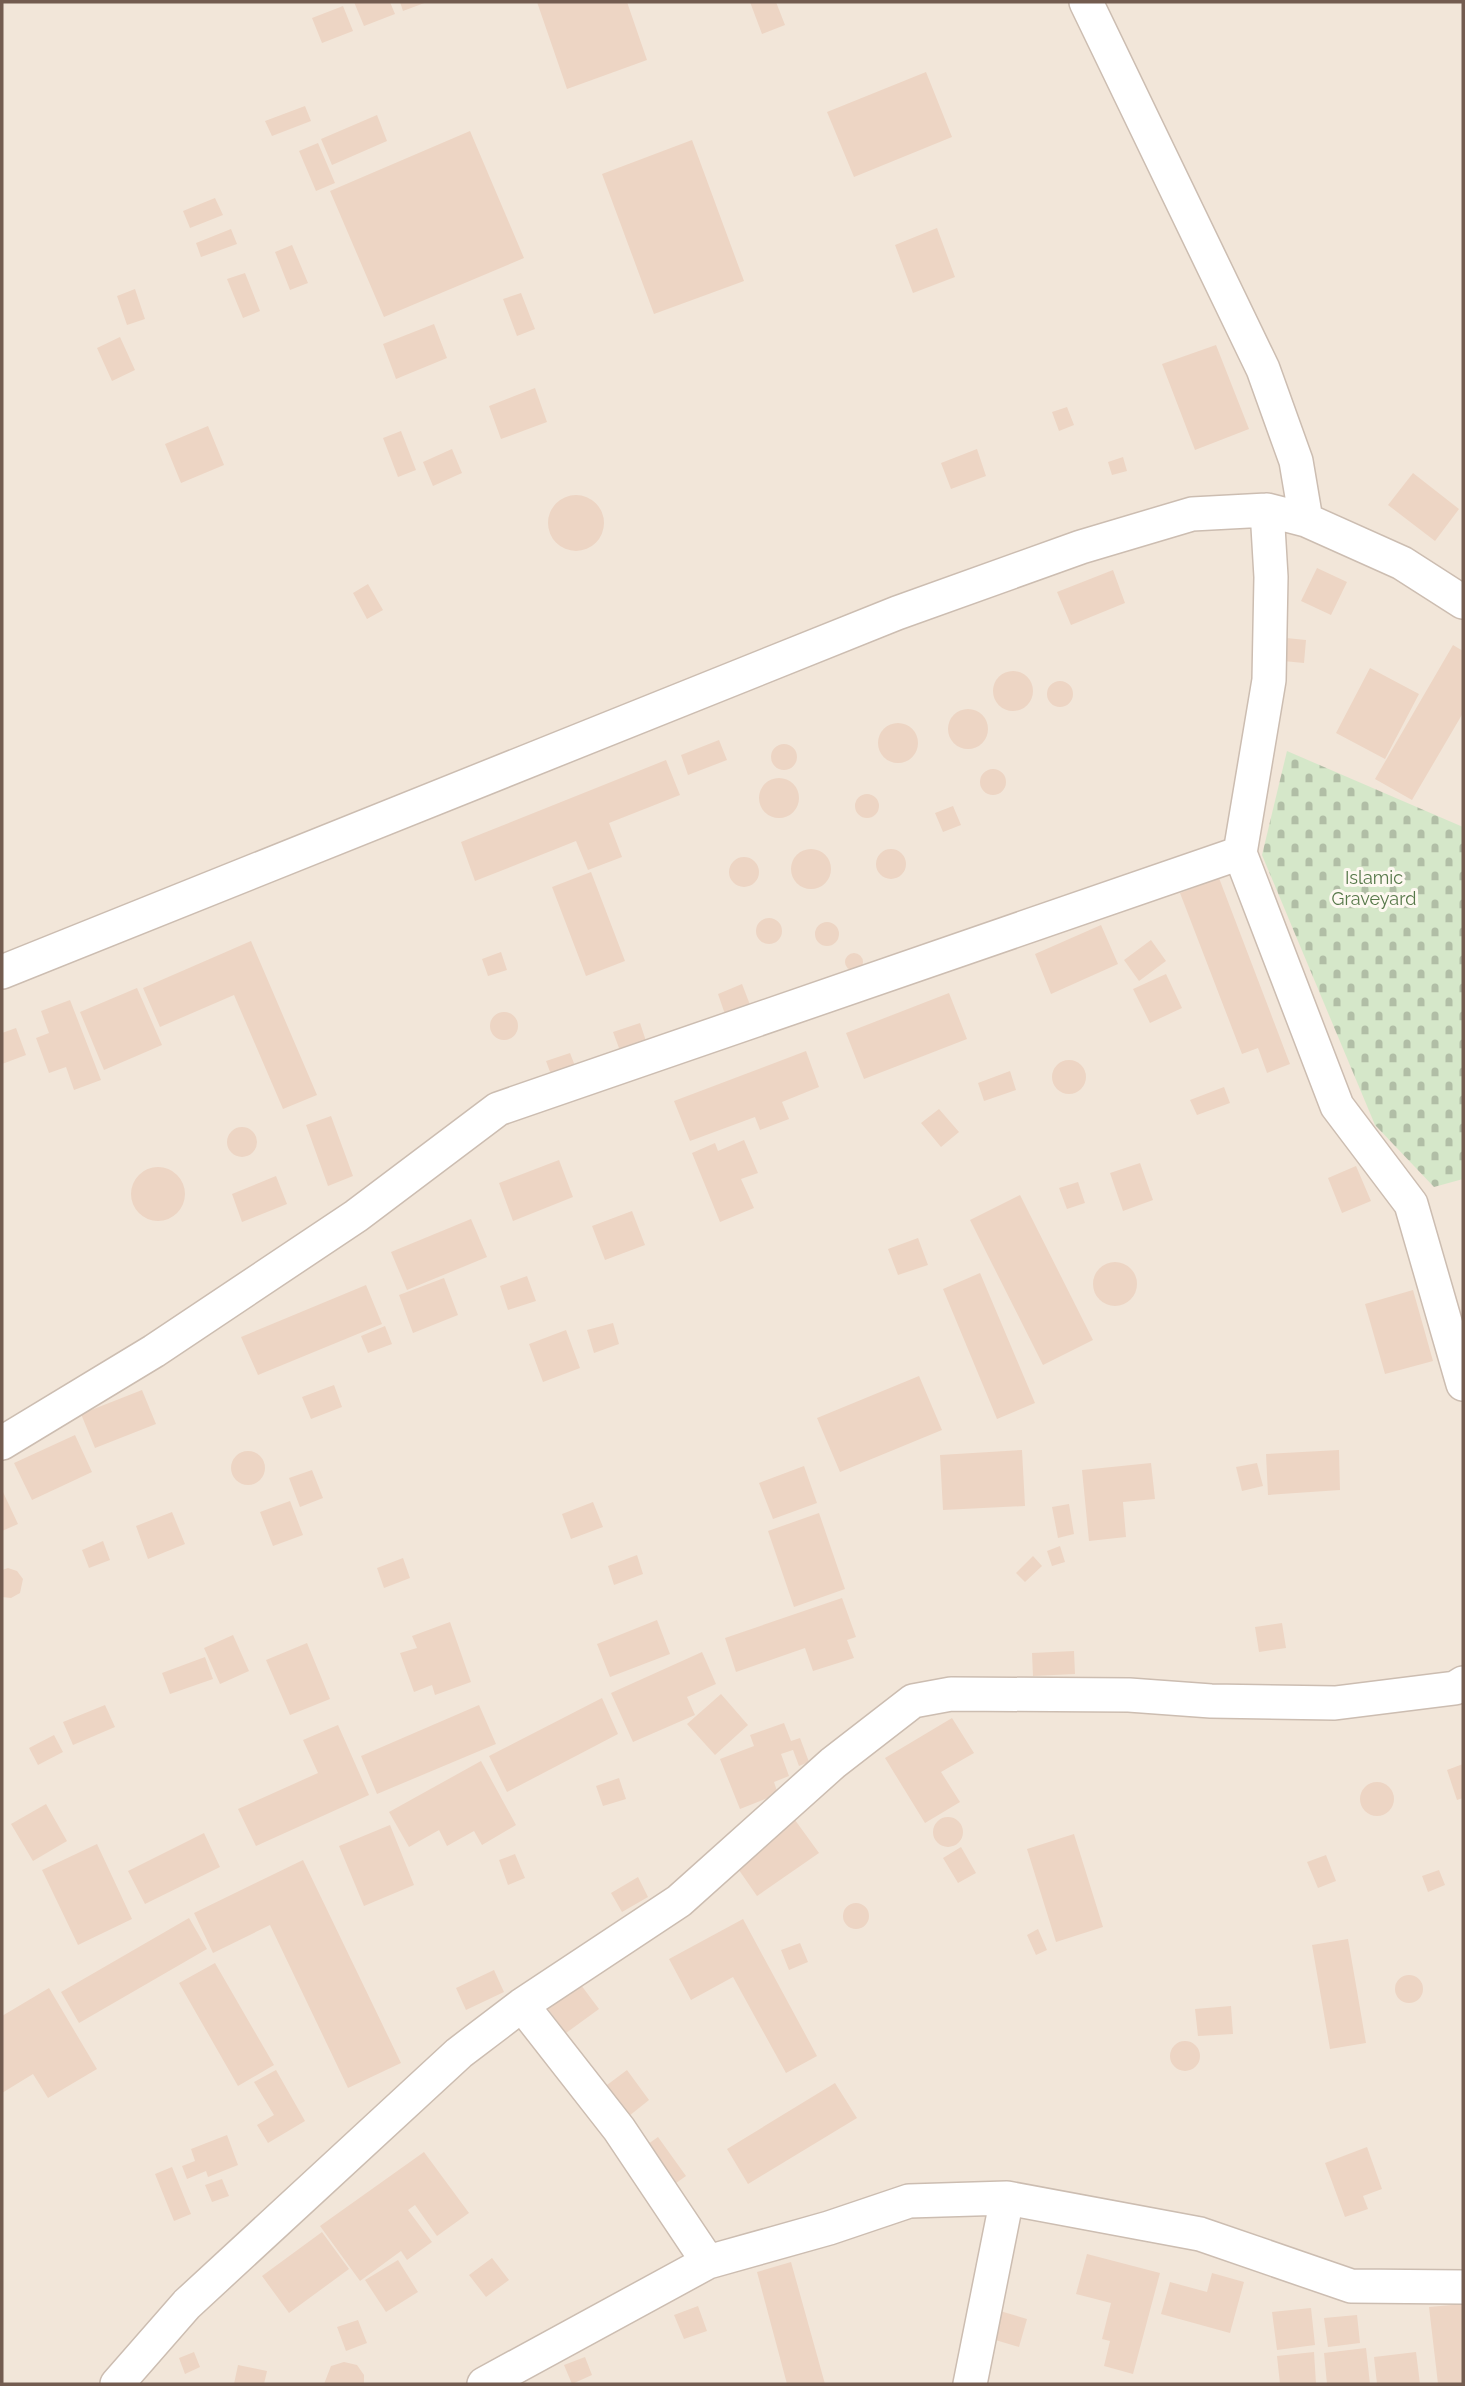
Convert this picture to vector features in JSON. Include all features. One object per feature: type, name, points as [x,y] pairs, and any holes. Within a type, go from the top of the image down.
[{"type":"street","points":[[1086,2],[1263,369],[1296,461],[1306,520]]},
{"type":"street","points":[[1267,510],[1271,577],[1269,680],[1240,853],[1337,1106],[1411,1204],[1463,1384]]},
{"type":"street","points":[[2,972],[897,613],[1081,547],[1192,514],[1267,510],[1306,520],[1402,563],[1463,602]]},
{"type":"street","points":[[2,1443],[154,1351],[356,1216],[498,1109],[1240,853]]},
{"type":"street","points":[[117,2384],[187,2304],[459,2053],[522,2005],[679,1901],[833,1763],[913,1701],[951,1694],[1129,1695],[1211,1701],[1335,1703],[1455,1688],[1463,1683]]},
{"type":"street","points":[[522,2005],[619,2129],[709,2262]]},
{"type":"street","points":[[970,2384],[1007,2198]]},
{"type":"street","points":[[484,2384],[709,2262],[909,2201],[1007,2198],[1200,2234],[1351,2286],[1463,2287]]},
{"type":"shaded area","points":[[2,2],[1463,2],[1463,2384],[2,2384]]},
{"type":"green space","name":"Islamic Graveyard","points":[[1287,751],[1463,827],[1463,1179],[1434,1187],[1375,1125],[1262,855]]},
{"type":"building","points":[[354,2],[390,2],[395,14],[364,26]]},
{"type":"building","points":[[400,2],[427,2],[403,11]]},
{"type":"building","points":[[537,2],[627,2],[647,60],[567,89]]},
{"type":"building","points":[[750,2],[776,2],[785,25],[762,34]]},
{"type":"building","points":[[343,6],[353,31],[322,43],[312,18]]},
{"type":"building","points":[[926,72],[952,137],[854,177],[827,112]]},
{"type":"building","points":[[305,106],[311,121],[272,136],[265,121]]},
{"type":"building","points":[[377,115],[387,141],[332,165],[321,139]]},
{"type":"building","points":[[470,131],[524,258],[384,317],[330,191]]},
{"type":"building","points":[[692,140],[744,281],[654,314],[602,174]]},
{"type":"building","points":[[318,143],[335,183],[316,191],[299,151]]},
{"type":"building","points":[[215,198],[223,215],[190,228],[183,211]]},
{"type":"building","points":[[937,228],[955,277],[913,293],[895,245]]},
{"type":"building","points":[[231,229],[237,244],[201,257],[196,243]]},
{"type":"building","points":[[292,245],[308,283],[290,290],[275,252]]},
{"type":"building","points":[[245,273],[260,311],[243,318],[227,279]]},
{"type":"building","points":[[135,289],[145,319],[127,325],[117,296]]},
{"type":"building","points":[[521,293],[535,329],[517,336],[503,299]]},
{"type":"building","points":[[434,324],[447,358],[396,379],[383,344]]},
{"type":"building","points":[[120,337],[135,370],[112,381],[97,348]]},
{"type":"building","points":[[1216,345],[1249,429],[1195,450],[1162,364]]},
{"type":"building","points":[[535,388],[547,422],[501,439],[489,406]]},
{"type":"building","points":[[1067,407],[1074,425],[1059,431],[1052,412]]},
{"type":"building","points":[[208,426],[224,465],[181,483],[165,444]]},
{"type":"building","points":[[401,431],[416,470],[398,477],[383,438]]},
{"type":"building","points":[[452,449],[462,473],[433,486],[423,462]]},
{"type":"building","points":[[977,449],[986,476],[951,489],[941,463]]},
{"type":"building","points":[[1123,457],[1127,471],[1112,475],[1108,462]]},
{"type":"building","points":[[1413,473],[1459,509],[1435,541],[1388,505]]},
{"type":"building","points":[[576,495],[587,497],[596,503],[602,512],[602,534],[596,543],[587,549],[576,551],[565,549],[556,543],[550,534],[548,523],[550,512],[556,503],[565,497]]},
{"type":"building","points":[[1317,568],[1347,582],[1331,615],[1301,601]]},
{"type":"building","points":[[1113,570],[1125,603],[1071,625],[1057,592]]},
{"type":"building","points":[[368,584],[383,610],[367,619],[353,593]]},
{"type":"building","points":[[1286,638],[1306,640],[1304,663],[1283,661]]},
{"type":"building","points":[[1453,645],[1463,651],[1463,713],[1412,800],[1375,779]]},
{"type":"building","points":[[1370,668],[1419,694],[1385,759],[1336,733]]},
{"type":"building","points":[[1013,671],[1027,677],[1033,691],[1027,705],[1013,711],[999,705],[993,691],[999,677]]},
{"type":"building","points":[[1060,681],[1069,685],[1073,694],[1069,703],[1060,707],[1051,703],[1047,694],[1051,685]]},
{"type":"building","points":[[968,709],[982,715],[988,729],[982,743],[968,749],[954,743],[948,729],[954,715]]},
{"type":"building","points":[[898,723],[906,724],[912,729],[917,735],[917,751],[912,757],[906,762],[898,763],[890,762],[884,757],[879,751],[878,743],[879,735],[884,729],[890,724]]},
{"type":"building","points":[[719,740],[727,760],[688,775],[681,755]]},
{"type":"building","points":[[784,744],[793,748],[797,757],[793,766],[784,770],[775,766],[771,757],[775,748]]},
{"type":"building","points":[[666,760],[680,795],[609,823],[622,857],[588,870],[576,841],[475,881],[461,842]]},
{"type":"building","points":[[993,769],[1002,773],[1006,782],[1002,791],[993,795],[984,791],[980,782],[984,773]]},
{"type":"building","points":[[779,778],[787,779],[793,784],[798,790],[798,806],[793,812],[787,817],[779,818],[771,817],[765,812],[760,806],[759,798],[760,790],[765,784],[771,779]]},
{"type":"building","points":[[867,794],[876,797],[879,806],[876,815],[867,818],[858,815],[855,806],[858,797]]},
{"type":"building","points":[[953,806],[961,825],[943,832],[935,813]]},
{"type":"building","points":[[811,849],[819,850],[825,855],[830,861],[830,877],[825,883],[819,888],[811,889],[803,888],[797,883],[792,877],[791,869],[792,861],[797,855],[803,850]]},
{"type":"building","points":[[891,849],[902,853],[906,864],[902,875],[891,879],[880,875],[876,864],[880,853]]},
{"type":"building","points":[[744,857],[755,861],[759,872],[755,883],[744,887],[733,883],[729,872],[733,861]]},
{"type":"building","points":[[591,872],[625,961],[586,976],[552,887]]},
{"type":"building","points":[[1219,878],[1290,1064],[1267,1073],[1258,1048],[1242,1054],[1180,893]]},
{"type":"building","points":[[769,918],[778,922],[782,931],[778,940],[769,944],[760,940],[756,931],[760,922]]},
{"type":"building","points":[[827,922],[838,929],[839,934],[832,945],[827,946],[816,939],[815,934],[822,923]]},
{"type":"building","points":[[1101,925],[1118,964],[1051,994],[1035,954]]},
{"type":"building","points":[[1151,940],[1166,961],[1139,981],[1124,960]]},
{"type":"building","points":[[251,941],[317,1095],[283,1109],[234,995],[160,1027],[143,988]]},
{"type":"building","points":[[501,952],[507,970],[488,976],[482,959]]},
{"type":"building","points":[[850,953],[858,953],[863,962],[861,969],[850,971],[845,966],[845,958]]},
{"type":"building","points":[[1166,974],[1182,1008],[1150,1023],[1133,989]]},
{"type":"building","points":[[742,984],[752,1010],[727,1020],[718,994]]},
{"type":"building","points":[[137,988],[162,1045],[104,1070],[80,1012]]},
{"type":"building","points":[[949,993],[967,1039],[864,1079],[846,1033]]},
{"type":"building","points":[[70,1000],[101,1080],[74,1090],[66,1067],[49,1073],[36,1038],[49,1033],[41,1011]]},
{"type":"building","points":[[504,1012],[514,1016],[518,1026],[514,1036],[504,1040],[494,1036],[490,1026],[494,1016]]},
{"type":"building","points":[[640,1023],[648,1047],[622,1056],[613,1032]]},
{"type":"building","points":[[16,1028],[26,1055],[2,1064],[2,1033]]},
{"type":"building","points":[[806,1051],[819,1087],[782,1102],[789,1119],[760,1130],[755,1117],[690,1141],[674,1101]]},
{"type":"building","points":[[570,1053],[577,1071],[553,1080],[546,1061]]},
{"type":"building","points":[[1069,1060],[1081,1065],[1086,1077],[1081,1089],[1069,1094],[1057,1089],[1052,1077],[1057,1065]]},
{"type":"building","points":[[1010,1071],[1016,1090],[984,1101],[978,1083]]},
{"type":"building","points":[[1224,1087],[1230,1103],[1197,1115],[1190,1100]]},
{"type":"building","points":[[939,1109],[959,1132],[941,1147],[921,1123]]},
{"type":"building","points":[[331,1116],[353,1176],[328,1186],[306,1125]]},
{"type":"building","points":[[242,1127],[252,1132],[257,1142],[252,1152],[242,1157],[232,1152],[227,1142],[232,1132]]},
{"type":"building","points":[[744,1140],[758,1173],[741,1179],[754,1208],[720,1222],[692,1153],[715,1143],[718,1151]]},
{"type":"building","points":[[559,1160],[573,1197],[513,1221],[499,1183]]},
{"type":"building","points":[[1140,1163],[1153,1200],[1123,1211],[1110,1173]]},
{"type":"building","points":[[1356,1166],[1371,1201],[1342,1213],[1328,1178]]},
{"type":"building","points":[[163,1167],[173,1171],[181,1179],[185,1194],[181,1209],[173,1217],[153,1221],[143,1217],[135,1209],[131,1189],[135,1179],[143,1171]]},
{"type":"building","points":[[276,1176],[287,1204],[242,1222],[232,1194]]},
{"type":"building","points":[[1078,1182],[1085,1203],[1067,1209],[1059,1188]]},
{"type":"building","points":[[1020,1195],[1093,1340],[1043,1365],[970,1220]]},
{"type":"building","points":[[632,1211],[645,1245],[605,1260],[592,1226]]},
{"type":"building","points":[[471,1219],[487,1257],[407,1290],[391,1252]]},
{"type":"building","points":[[918,1238],[928,1265],[898,1275],[888,1249]]},
{"type":"building","points":[[1115,1262],[1130,1269],[1137,1284],[1130,1299],[1115,1306],[1100,1299],[1093,1284],[1100,1269]]},
{"type":"building","points":[[980,1273],[1035,1403],[997,1419],[943,1289]]},
{"type":"building","points":[[527,1276],[536,1301],[508,1310],[500,1286]]},
{"type":"building","points":[[444,1278],[458,1315],[413,1333],[399,1295]]},
{"type":"building","points":[[366,1285],[382,1324],[258,1375],[241,1337]]},
{"type":"building","points":[[1413,1290],[1433,1361],[1385,1374],[1365,1304]]},
{"type":"building","points":[[613,1323],[619,1344],[594,1353],[587,1330]]},
{"type":"building","points":[[385,1326],[392,1344],[368,1353],[361,1336]]},
{"type":"building","points":[[566,1330],[580,1368],[543,1382],[529,1344]]},
{"type":"building","points":[[919,1376],[942,1430],[840,1472],[817,1418]]},
{"type":"building","points":[[334,1385],[342,1407],[311,1419],[302,1397]]},
{"type":"building","points":[[142,1390],[156,1424],[95,1448],[81,1414]]},
{"type":"building","points":[[75,1435],[92,1472],[32,1500],[14,1463]]},
{"type":"building","points":[[1022,1450],[1025,1506],[943,1510],[940,1455]]},
{"type":"building","points":[[1339,1450],[1340,1490],[1268,1495],[1266,1454]]},
{"type":"building","points":[[248,1451],[260,1456],[265,1468],[260,1480],[248,1485],[236,1480],[231,1468],[236,1456]]},
{"type":"building","points":[[1151,1463],[1155,1499],[1123,1502],[1126,1537],[1089,1541],[1082,1470]]},
{"type":"building","points":[[1257,1463],[1263,1486],[1242,1491],[1236,1467]]},
{"type":"building","points":[[804,1466],[817,1503],[773,1519],[759,1483]]},
{"type":"building","points":[[312,1470],[323,1498],[300,1507],[289,1478]]},
{"type":"building","points":[[2,1490],[18,1524],[2,1531]]},
{"type":"building","points":[[290,1501],[303,1535],[273,1546],[260,1512]]},
{"type":"building","points":[[593,1502],[603,1527],[571,1539],[562,1514]]},
{"type":"building","points":[[1069,1504],[1074,1534],[1058,1538],[1052,1507]]},
{"type":"building","points":[[172,1512],[185,1544],[148,1559],[136,1526]]},
{"type":"building","points":[[819,1513],[845,1589],[794,1607],[768,1531]]},
{"type":"building","points":[[103,1541],[110,1560],[89,1568],[82,1550]]},
{"type":"building","points":[[1060,1546],[1065,1562],[1052,1566],[1047,1551]]},
{"type":"building","points":[[637,1555],[643,1574],[614,1585],[608,1566]]},
{"type":"building","points":[[1033,1556],[1042,1566],[1025,1582],[1016,1573]]},
{"type":"building","points":[[403,1558],[410,1578],[384,1588],[377,1568]]},
{"type":"building","points":[[8,1568],[17,1571],[23,1579],[20,1593],[11,1598],[2,1597],[2,1570]]},
{"type":"building","points":[[842,1598],[856,1637],[847,1640],[854,1658],[813,1671],[805,1648],[736,1672],[725,1638]]},
{"type":"building","points":[[657,1620],[670,1654],[610,1677],[597,1644]]},
{"type":"building","points":[[450,1622],[471,1682],[435,1695],[432,1685],[414,1692],[400,1653],[417,1648],[412,1636]]},
{"type":"building","points":[[1282,1623],[1286,1648],[1259,1652],[1255,1627]]},
{"type":"building","points":[[233,1635],[249,1671],[220,1684],[204,1648]]},
{"type":"building","points":[[307,1643],[330,1699],[290,1715],[266,1660]]},
{"type":"building","points":[[1074,1651],[1075,1674],[1033,1676],[1032,1653]]},
{"type":"building","points":[[702,1652],[716,1684],[687,1697],[695,1715],[633,1742],[611,1693]]},
{"type":"building","points":[[205,1657],[213,1679],[170,1694],[162,1673]]},
{"type":"building","points":[[721,1694],[748,1725],[715,1755],[687,1724]]},
{"type":"building","points":[[602,1698],[618,1734],[507,1792],[489,1756]]},
{"type":"building","points":[[105,1705],[115,1727],[73,1745],[63,1722]]},
{"type":"building","points":[[479,1705],[496,1744],[377,1794],[361,1756]]},
{"type":"building","points":[[952,1718],[974,1753],[941,1772],[960,1802],[925,1823],[885,1758]]},
{"type":"building","points":[[784,1723],[791,1741],[800,1738],[809,1762],[799,1766],[793,1750],[781,1754],[789,1776],[774,1782],[778,1794],[740,1809],[720,1759],[754,1746],[750,1735]]},
{"type":"building","points":[[338,1725],[369,1795],[256,1846],[238,1809],[318,1773],[303,1740]]},
{"type":"building","points":[[54,1735],[63,1752],[38,1765],[29,1748]]},
{"type":"building","points":[[481,1761],[516,1825],[482,1845],[474,1831],[447,1846],[439,1830],[409,1847],[389,1812]]},
{"type":"building","points":[[1463,1764],[1463,1798],[1457,1800],[1447,1770]]},
{"type":"building","points":[[619,1778],[626,1799],[603,1806],[596,1786]]},
{"type":"building","points":[[1377,1782],[1389,1787],[1394,1799],[1389,1811],[1377,1816],[1365,1811],[1360,1799],[1365,1787]]},
{"type":"building","points":[[46,1804],[67,1841],[33,1861],[11,1824]]},
{"type":"building","points":[[948,1817],[959,1821],[963,1832],[959,1843],[948,1847],[937,1843],[933,1832],[937,1821]]},
{"type":"building","points":[[795,1820],[819,1853],[757,1896],[734,1863]]},
{"type":"building","points":[[390,1825],[414,1885],[364,1906],[339,1846]]},
{"type":"building","points":[[204,1833],[220,1867],[145,1904],[128,1871]]},
{"type":"building","points":[[1074,1834],[1103,1927],[1056,1942],[1027,1849]]},
{"type":"building","points":[[97,1844],[132,1919],[78,1945],[42,1870]]},
{"type":"building","points":[[961,1847],[976,1873],[958,1883],[943,1858]]},
{"type":"building","points":[[515,1854],[525,1878],[508,1885],[499,1860]]},
{"type":"building","points":[[1326,1855],[1336,1881],[1318,1888],[1307,1862]]},
{"type":"building","points":[[303,1860],[401,2063],[348,2088],[270,1925],[213,1953],[194,1913]]},
{"type":"building","points":[[1439,1870],[1445,1885],[1428,1892],[1422,1876]]},
{"type":"building","points":[[638,1877],[648,1897],[622,1912],[611,1893]]},
{"type":"building","points":[[856,1903],[865,1907],[869,1916],[865,1925],[856,1929],[847,1925],[843,1916],[847,1907]]},
{"type":"building","points":[[189,1918],[207,1949],[79,2023],[61,1992]]},
{"type":"building","points":[[743,1919],[817,2056],[786,2073],[733,1977],[691,2000],[669,1959]]},
{"type":"building","points":[[1038,1929],[1047,1950],[1036,1955],[1027,1935]]},
{"type":"building","points":[[1348,1939],[1366,2043],[1330,2049],[1312,1945]]},
{"type":"building","points":[[800,1943],[808,1962],[789,1970],[781,1950]]},
{"type":"building","points":[[215,1963],[274,2065],[238,2086],[179,1983]]},
{"type":"building","points":[[494,1970],[504,1992],[466,2010],[456,1988]]},
{"type":"building","points":[[1409,1975],[1419,1979],[1423,1989],[1419,1999],[1409,2003],[1399,1999],[1395,1989],[1399,1979]]},
{"type":"building","points":[[578,1981],[599,2009],[566,2033],[545,2005]]},
{"type":"building","points":[[49,1988],[97,2069],[48,2098],[33,2074],[2,2093],[2,2016]]},
{"type":"building","points":[[1231,2006],[1233,2034],[1198,2036],[1195,2009]]},
{"type":"building","points":[[1185,2041],[1196,2045],[1200,2056],[1196,2067],[1185,2071],[1174,2067],[1170,2056],[1174,2045]]},
{"type":"building","points":[[276,2070],[305,2121],[268,2143],[257,2125],[274,2115],[254,2082]]},
{"type":"building","points":[[627,2070],[649,2100],[629,2116],[607,2085]]},
{"type":"building","points":[[835,2083],[857,2118],[748,2184],[727,2149]]},
{"type":"building","points":[[227,2135],[238,2165],[208,2177],[206,2171],[187,2179],[182,2166],[195,2161],[191,2149]]},
{"type":"building","points":[[658,2137],[686,2176],[669,2188],[641,2149]]},
{"type":"building","points":[[1367,2147],[1382,2189],[1363,2196],[1368,2209],[1345,2217],[1325,2163]]},
{"type":"building","points":[[424,2152],[469,2213],[437,2236],[415,2205],[408,2210],[432,2242],[407,2260],[401,2251],[360,2281],[320,2226]]},
{"type":"building","points":[[172,2167],[191,2214],[174,2221],[155,2174]]},
{"type":"building","points":[[222,2179],[229,2196],[212,2202],[205,2185]]},
{"type":"building","points":[[322,2232],[349,2269],[289,2313],[262,2276]]},
{"type":"building","points":[[1087,2254],[1160,2273],[1133,2374],[1104,2366],[1110,2341],[1102,2339],[1111,2303],[1076,2294]]},
{"type":"building","points":[[492,2258],[509,2280],[486,2297],[469,2275]]},
{"type":"building","points":[[398,2260],[418,2292],[386,2312],[365,2280]]},
{"type":"building","points":[[791,2262],[825,2384],[787,2384],[757,2272]]},
{"type":"building","points":[[1212,2273],[1244,2282],[1230,2333],[1161,2314],[1170,2282],[1207,2292]]},
{"type":"building","points":[[1463,2304],[1463,2384],[1438,2384],[1429,2307]]},
{"type":"building","points":[[698,2306],[707,2331],[684,2339],[674,2315]]},
{"type":"building","points":[[1311,2308],[1315,2345],[1277,2350],[1272,2312]]},
{"type":"building","points":[[1000,2311],[1027,2319],[1019,2347],[992,2339]]},
{"type":"building","points":[[1357,2315],[1360,2343],[1328,2347],[1324,2318]]},
{"type":"building","points":[[358,2320],[367,2343],[346,2351],[337,2327]]},
{"type":"building","points":[[1366,2348],[1370,2384],[1327,2384],[1324,2353]]},
{"type":"building","points":[[194,2352],[200,2367],[185,2374],[179,2358]]},
{"type":"building","points":[[1314,2352],[1316,2384],[1280,2384],[1277,2356]]},
{"type":"building","points":[[1416,2352],[1420,2384],[1377,2384],[1374,2357]]},
{"type":"building","points":[[585,2357],[592,2375],[572,2384],[564,2365]]},
{"type":"building","points":[[344,2362],[357,2365],[364,2375],[364,2384],[324,2384],[331,2366]]},
{"type":"building","points":[[238,2365],[267,2371],[264,2384],[234,2384]]}]
